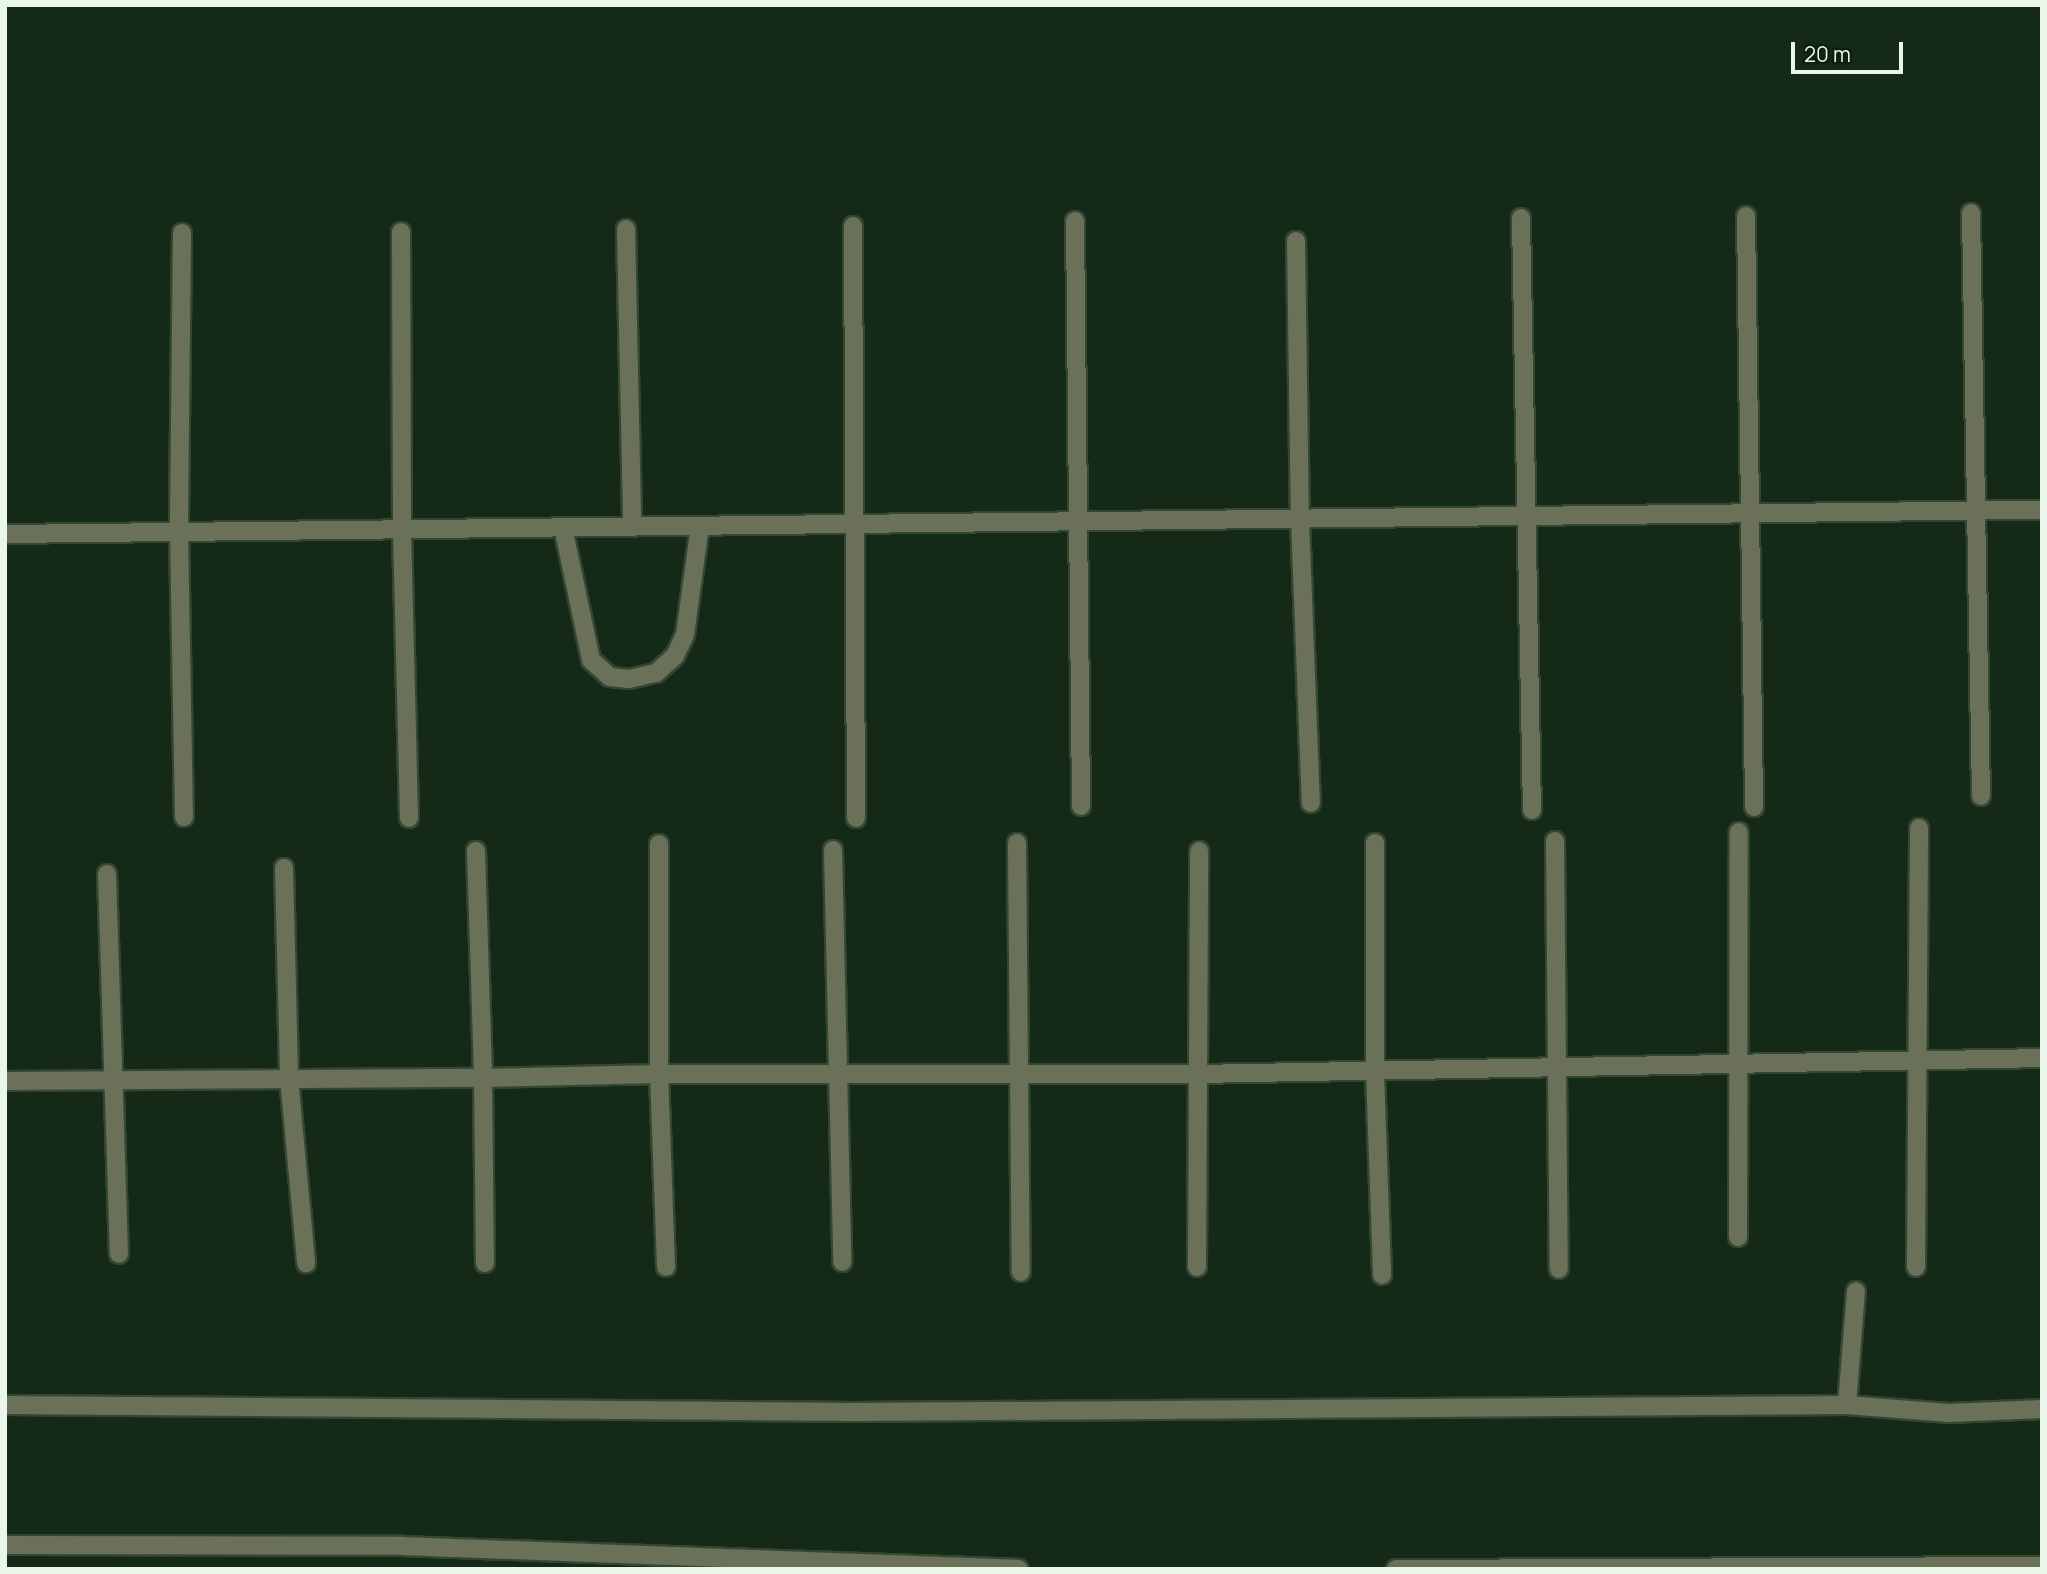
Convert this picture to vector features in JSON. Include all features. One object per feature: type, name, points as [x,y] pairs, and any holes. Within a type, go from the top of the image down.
[{"type":"street","points":[[1971,213],[1981,796]]},
{"type":"street","points":[[1745,216],[1754,807]]},
{"type":"street","points":[[1521,218],[1532,810]]},
{"type":"street","points":[[1075,221],[1081,806]]},
{"type":"street","points":[[853,226],[856,818]]},
{"type":"street","points":[[626,229],[632,527]]},
{"type":"street","points":[[401,232],[402,530],[409,818]]},
{"type":"street","points":[[182,233],[179,532],[184,817]]},
{"type":"street","points":[[1296,241],[1300,520],[1311,803]]},
{"type":"street","points":[[5,534],[2042,510]]},
{"type":"street","points":[[563,527],[591,660],[610,677],[629,679],[656,673],[675,656],[685,635],[700,526]]},
{"type":"street","points":[[1916,1267],[1919,828]]},
{"type":"street","points":[[1738,1237],[1736,1063],[1739,832]]},
{"type":"street","points":[[1555,841],[1555,1067],[1559,1269]]},
{"type":"street","points":[[1017,843],[1021,1272]]},
{"type":"street","points":[[1375,843],[1376,1072],[1382,1275]]},
{"type":"street","points":[[659,844],[659,1074],[666,1267]]},
{"type":"street","points":[[833,850],[842,1262]]},
{"type":"street","points":[[476,851],[485,1262]]},
{"type":"street","points":[[1197,1268],[1199,851]]},
{"type":"street","points":[[284,868],[289,1077],[306,1263]]},
{"type":"street","points":[[107,874],[116,1078],[119,1254]]},
{"type":"street","points":[[5,1081],[116,1078],[483,1078],[659,1074],[838,1076],[1376,1072],[2042,1058]]},
{"type":"street","points":[[1847,1405],[1856,1291]]},
{"type":"street","points":[[5,1405],[855,1412],[1847,1405],[1949,1413],[2042,1409]]},
{"type":"street","points":[[5,1545],[402,1546],[1019,1569]]},
{"type":"street","points":[[1396,1569],[2042,1566]]}]
